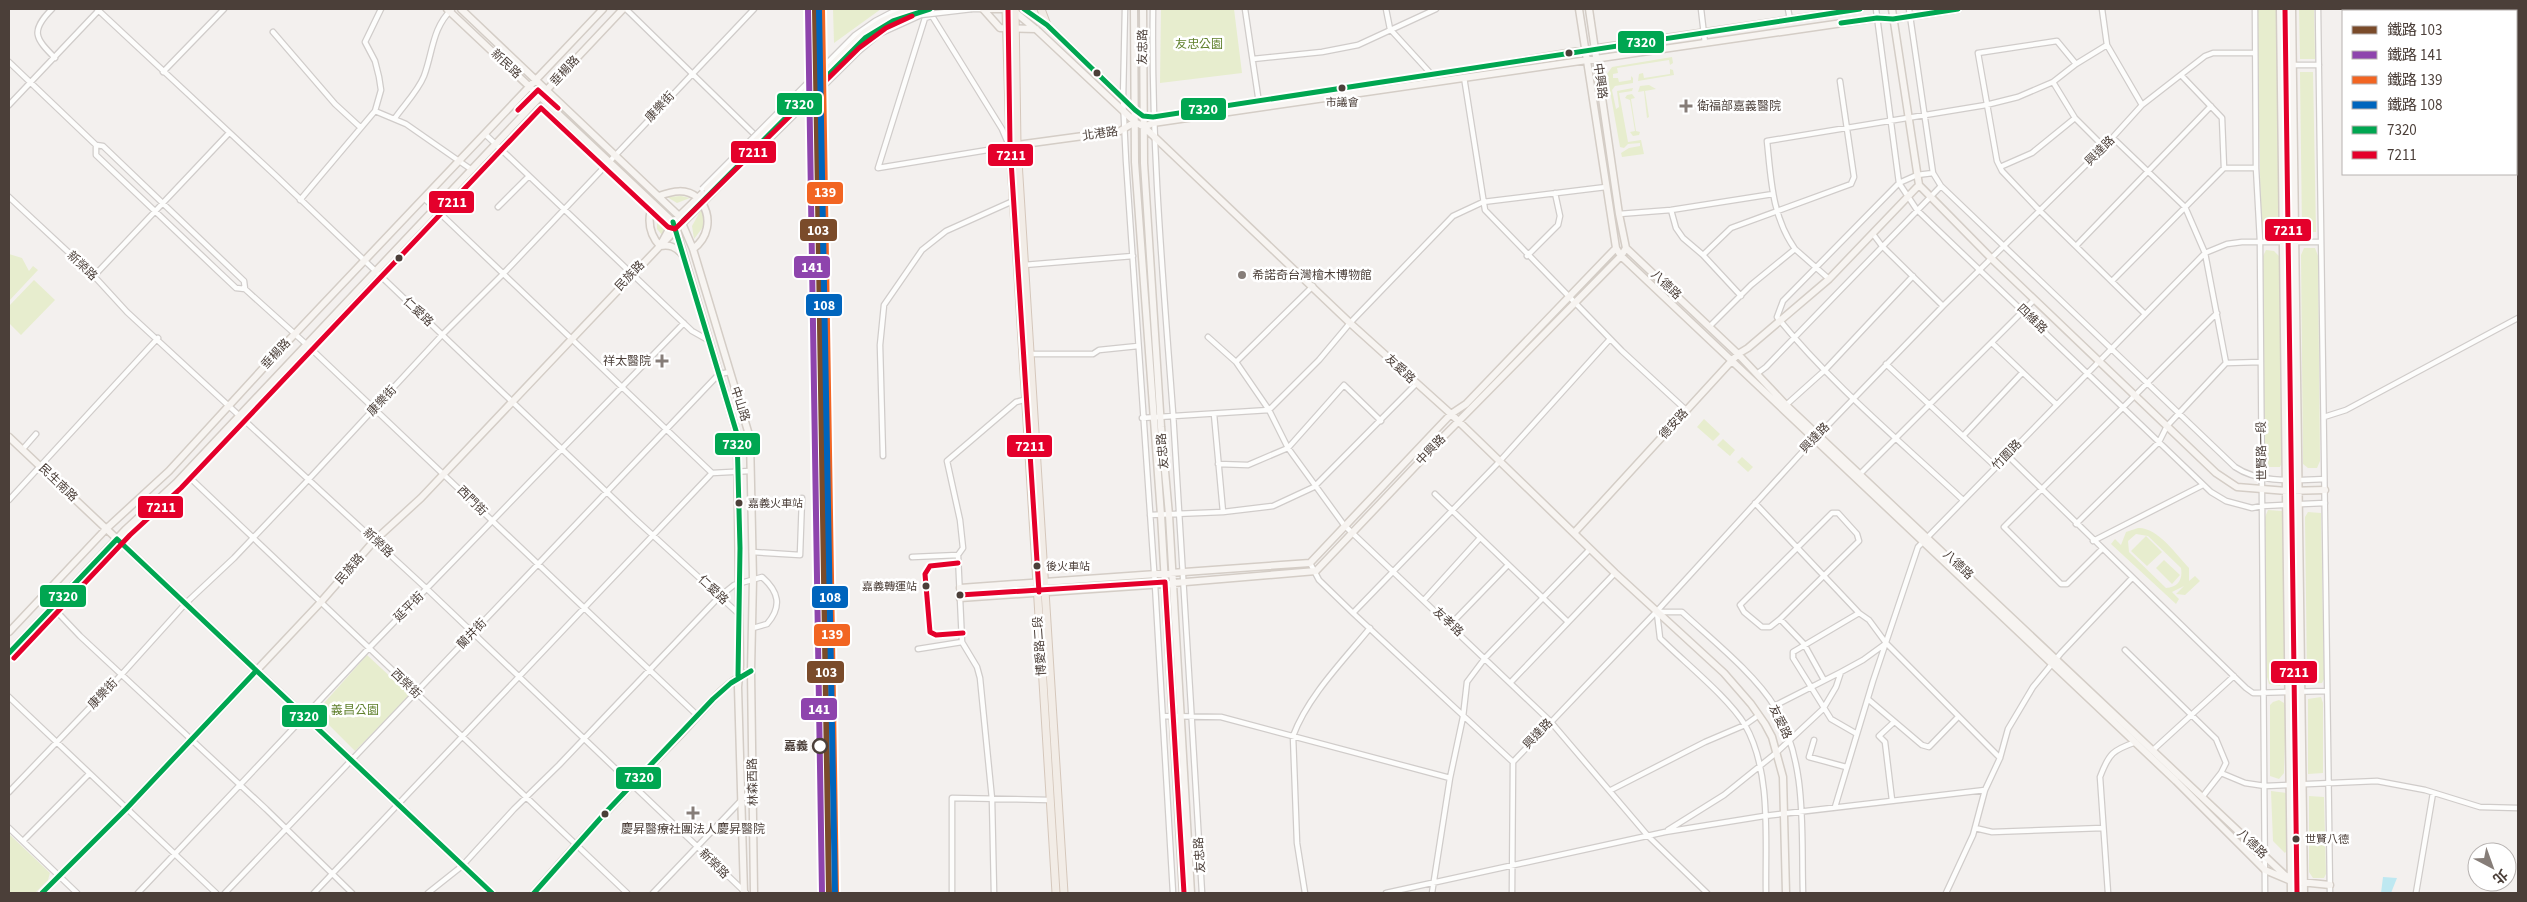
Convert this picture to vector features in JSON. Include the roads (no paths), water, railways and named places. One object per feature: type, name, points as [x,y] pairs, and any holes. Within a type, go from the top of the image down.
[{"type":"main road","name":"博愛路二段","points":[[1006,9],[1030,355],[1028,399],[1036,593],[1056,893]]},
{"type":"main road","points":[[1041,9],[1047,25]]},
{"type":"main road","name":"博愛路二段","points":[[1015,10],[1013,201],[1021,348],[1028,399],[1046,582],[1064,893]]},
{"type":"street","points":[[52,9],[43,17],[36,29],[36,37],[55,58]]},
{"type":"street","points":[[9,105],[55,58],[98,9]]},
{"type":"street","name":"仁愛路","points":[[98,9],[653,536],[740,616]]},
{"type":"street","points":[[163,72],[224,9]]},
{"type":"street","points":[[300,200],[375,111],[381,90],[375,61],[365,42],[381,9]]},
{"type":"street","points":[[395,118],[424,77],[436,32],[449,9]]},
{"type":"street","name":"新民路","points":[[449,9],[675,226]]},
{"type":"street","name":"新民路","points":[[461,9],[538,79],[681,218]]},
{"type":"street","name":"垂楊路","points":[[9,632],[106,529],[169,471],[294,335],[486,135],[603,9]]},
{"type":"street","points":[[624,9],[753,133]]},
{"type":"street","name":"垂楊路","points":[[9,652],[117,539],[186,473],[624,9]]},
{"type":"street","name":"康樂街","points":[[9,792],[122,674],[186,603],[252,539],[374,410],[442,334],[503,274],[754,9]]},
{"type":"street","points":[[708,192],[856,35],[875,21],[898,9]]},
{"type":"street","points":[[708,192],[860,37],[882,21],[909,9]]},
{"type":"street","points":[[708,192],[865,38],[893,21],[930,9]]},
{"type":"street","points":[[708,192],[879,34],[921,15],[972,9],[1015,10],[1135,122]]},
{"type":"street","points":[[982,9],[1000,28],[1036,29]]},
{"type":"street","points":[[1024,9],[1047,25],[1135,110],[1153,120],[1464,75],[1597,59],[1877,18],[1892,19],[1958,9]]},
{"type":"street","name":"友忠路","points":[[1125,9],[1123,99],[1142,418],[1156,585],[1174,893]]},
{"type":"street","name":"友忠路","points":[[1134,9],[1136,162],[1153,416],[1162,515],[1183,893]]},
{"type":"street","name":"友忠路","points":[[1143,9],[1144,163],[1182,716],[1191,893]]},
{"type":"street","name":"友忠路","points":[[1153,9],[1153,120],[1202,893]]},
{"type":"street","points":[[1245,9],[1260,105]]},
{"type":"street","points":[[1386,9],[1390,29],[1433,76]]},
{"type":"street","points":[[1253,59],[1322,52],[1358,45],[1436,9]]},
{"type":"street","name":"中興路","points":[[1310,563],[1451,414],[1466,404],[1616,248],[1578,9]]},
{"type":"street","name":"中興路","points":[[1316,571],[1459,421],[1472,410],[1621,256],[1626,248],[1619,214],[1589,9]]},
{"type":"street","points":[[1701,9],[1705,43]]},
{"type":"street","points":[[1788,9],[1790,19]]},
{"type":"street","points":[[1260,105],[1433,76],[1464,75],[1584,50],[1860,9]]},
{"type":"street","name":"四維路","points":[[1876,9],[1899,183],[1917,210],[2203,485],[2226,501],[2252,508],[2325,503]]},
{"type":"street","name":"四維路","points":[[1892,9],[1892,19],[1919,185],[2034,300],[2216,473],[2237,487],[2262,491],[2325,490]]},
{"type":"street","points":[[1909,9],[1933,173],[1941,186],[2235,468],[2244,473],[2262,478],[2324,479]]},
{"type":"street","points":[[2102,9],[2107,45],[2142,105]]},
{"type":"street","name":"世賢路一段","points":[[2256,9],[2256,168],[2260,241],[2265,693],[2263,855],[2265,893]]},
{"type":"street","name":"世賢路一段","points":[[2280,9],[2291,893]]},
{"type":"street","points":[[2292,9],[2304,893]]},
{"type":"street","points":[[2318,9],[2330,893]]},
{"type":"street","name":"北港路","points":[[1014,146],[932,16],[925,18],[878,168],[1125,130],[1135,122],[1144,127]]},
{"type":"street","points":[[273,32],[335,104],[360,127]]},
{"type":"street","points":[[2076,64],[2057,40],[1978,53],[1992,140],[2000,167],[2039,210],[2144,313]]},
{"type":"street","points":[[1829,279],[1795,249],[1785,235],[1773,194],[1767,141],[1986,105],[2018,97],[2053,82],[2076,64],[2107,45]]},
{"type":"street","name":"興達路","points":[[1514,762],[1550,721],[1657,612],[1818,434],[1943,306],[2113,138],[2142,105],[2205,56],[2213,52],[2255,53]]},
{"type":"street","name":"西門街","points":[[9,62],[96,145],[103,146],[164,204],[244,281],[245,289]]},
{"type":"street","points":[[2293,65],[2319,65]]},
{"type":"street","points":[[1464,75],[1484,210],[1576,302],[1610,339],[1686,410]]},
{"type":"street","points":[[2181,75],[2222,118],[2224,168]]},
{"type":"street","points":[[1703,255],[1731,228],[1776,209],[1852,184],[1854,177],[1840,81]]},
{"type":"street","points":[[2053,82],[2075,118],[2104,147]]},
{"type":"street","points":[[2076,246],[2211,106]]},
{"type":"street","points":[[375,111],[395,118],[472,170]]},
{"type":"street","points":[[2000,167],[2032,153],[2075,118]]},
{"type":"street","points":[[1144,127],[1153,120]]},
{"type":"street","name":"友愛路","points":[[1144,127],[1350,323],[1459,421],[1615,573],[1724,673],[1759,714],[1772,737],[1783,777],[1786,893]]},
{"type":"street","points":[[94,276],[230,133]]},
{"type":"street","points":[[486,135],[684,324],[708,340],[719,340]]},
{"type":"street","points":[[2113,138],[2186,207],[2205,253],[2218,313],[2226,364]]},
{"type":"street","name":"西門街","points":[[96,145],[96,155],[236,288],[245,289],[306,344],[698,716]]},
{"type":"street","points":[[2112,282],[2224,168],[2256,168]]},
{"type":"street","points":[[1933,173],[1917,176],[1899,183],[1783,301],[1777,317],[1825,370],[1963,500]]},
{"type":"street","points":[[498,207],[529,176]]},
{"type":"street","name":"德安路","points":[[1574,533],[1738,354],[1748,348],[1829,279],[1919,185]]},
{"type":"street","points":[[1758,373],[1941,186]]},
{"type":"street","points":[[1142,418],[1268,410],[1319,360],[1350,323],[1453,216],[1482,202],[1606,187]]},
{"type":"street","points":[[659,196],[680,191],[692,193],[700,201],[707,212],[707,227],[702,240],[693,249]]},
{"type":"street","name":"民族路","points":[[42,893],[126,809],[320,603],[374,541],[444,473],[512,402],[660,246],[681,218],[708,192]]},
{"type":"street","points":[[1528,256],[1558,225],[1560,216],[1555,193]]},
{"type":"street","points":[[1619,214],[1671,210],[1773,194]]},
{"type":"street","name":"新榮路","points":[[9,198],[94,276],[128,312],[427,589],[744,893]]},
{"type":"street","points":[[425,199],[712,473]]},
{"type":"street","points":[[883,456],[880,345],[884,305],[922,250],[946,231],[1013,201]]},
{"type":"street","points":[[653,203],[649,215],[649,227],[653,237],[660,246],[667,244],[673,246],[684,256]]},
{"type":"street","points":[[1671,210],[1676,228],[1683,238],[1703,255],[1740,296]]},
{"type":"street","name":"中山路","points":[[681,218],[693,249],[750,438],[753,579],[751,671]]},
{"type":"street","name":"中山路","points":[[675,226],[738,434],[740,583],[738,676]]},
{"type":"street","points":[[1873,234],[1882,246],[1943,306]]},
{"type":"street","name":"竹圍路","points":[[1835,807],[1846,767],[1916,552],[1927,537],[2144,313],[2205,253],[2227,244],[2260,241],[2321,242]]},
{"type":"street","points":[[1616,248],[1626,248]]},
{"type":"street","name":"八德路","points":[[1616,248],[1621,256],[1733,360],[1813,440],[1922,543],[2141,738],[2291,881]]},
{"type":"street","name":"八德路","points":[[1626,248],[1758,373],[1786,404],[1927,537],[2134,743],[2217,820],[2265,870]]},
{"type":"street","points":[[1709,327],[1740,296],[1795,249]]},
{"type":"street","points":[[1024,265],[1133,256]]},
{"type":"street","points":[[1786,404],[1825,370],[1913,276]]},
{"type":"street","points":[[1236,362],[1313,286]]},
{"type":"street","points":[[1860,474],[2034,300]]},
{"type":"street","points":[[2102,549],[2067,584],[2061,584],[2004,528],[2043,491],[2218,313]]},
{"type":"street","points":[[2324,417],[2346,410],[2518,318]]},
{"type":"street","name":"延平街","points":[[138,893],[369,648],[621,386],[684,324]]},
{"type":"street","name":"友孝路","points":[[1208,337],[1236,362],[1268,410],[1288,448],[1314,487],[1351,533],[1511,682],[1550,721],[1611,790],[1648,836],[1708,893]]},
{"type":"street","points":[[9,500],[158,338]]},
{"type":"street","points":[[1353,613],[1499,462],[1610,339]]},
{"type":"street","points":[[1992,343],[2056,404]]},
{"type":"street","points":[[1021,348],[1030,355],[1093,354],[1099,350],[1138,346]]},
{"type":"street","points":[[2076,524],[2158,442],[2167,426],[2226,364],[2261,362]]},
{"type":"street","points":[[1886,364],[1996,467]]},
{"type":"street","points":[[719,374],[730,372]]},
{"type":"street","points":[[1962,436],[2022,373]]},
{"type":"street","name":"蘭井街","points":[[225,893],[350,759],[539,565],[719,374]]},
{"type":"street","points":[[1150,515],[1223,512],[1273,506],[1314,487],[1416,384]]},
{"type":"street","points":[[1218,464],[1248,465],[1288,448],[1344,385],[1381,421]]},
{"type":"street","points":[[995,893],[992,799],[980,678],[977,667],[962,642],[958,555],[963,548],[960,520],[946,461],[1016,402],[1028,399]]},
{"type":"street","points":[[1214,414],[1223,512]]},
{"type":"street","points":[[22,450],[36,434]]},
{"type":"street","name":"民生南路","points":[[9,437],[492,893]]},
{"type":"street","points":[[2007,455],[2093,541],[2254,693],[2327,691]]},
{"type":"street","points":[[314,893],[712,473],[750,471]]},
{"type":"street","name":"西榮街","points":[[186,473],[252,539],[627,893]]},
{"type":"street","points":[[2093,541],[2203,485]]},
{"type":"street","points":[[1435,494],[1567,622]]},
{"type":"street","points":[[752,552],[800,555],[802,498]]},
{"type":"street","points":[[1755,503],[1798,546],[1859,613],[1869,620],[1886,643],[2000,758]]},
{"type":"street","points":[[1832,513],[1838,513],[1857,534],[1859,541],[1780,620],[1770,626],[1762,627],[1744,612],[1740,605],[1798,546],[1832,513]]},
{"type":"street","points":[[1424,600],[1480,538]]},
{"type":"street","points":[[1432,893],[1450,778],[1463,717],[1467,682],[1485,658],[1590,549]]},
{"type":"street","points":[[912,558],[958,555]]},
{"type":"street","points":[[960,588],[1164,575],[1310,563],[1316,571],[1319,580],[1463,717],[1514,762],[1512,893]]},
{"type":"street","points":[[1450,625],[1508,565]]},
{"type":"street","points":[[960,598],[1156,585],[1316,571]]},
{"type":"street","points":[[1511,682],[1615,573]]},
{"type":"street","points":[[428,893],[462,866],[526,797],[585,739],[720,597],[734,585],[762,577],[772,586],[778,600],[774,614],[767,624],[753,628]]},
{"type":"street","points":[[1946,893],[1975,828],[1985,790],[2000,758],[2008,729],[2033,687],[2132,578]]},
{"type":"street","points":[[42,596],[352,893]]},
{"type":"street","points":[[1657,612],[1660,638],[1732,708],[1745,725],[1760,765],[1763,787],[1766,893]]},
{"type":"street","name":"友愛路","points":[[1657,612],[1662,614],[1682,612],[1759,687],[1774,706],[1789,740],[1799,775],[1803,893]]},
{"type":"street","points":[[1857,734],[1831,719],[1793,658],[1793,652],[1859,613]]},
{"type":"street","points":[[1780,620],[1804,644],[1824,680]]},
{"type":"street","points":[[1305,893],[1297,843],[1293,736],[1299,720],[1370,628]]},
{"type":"street","points":[[918,649],[962,642]]},
{"type":"street","points":[[1774,706],[1863,660],[1886,643]]},
{"type":"street","points":[[2125,650],[2216,739],[2226,763],[2221,773],[2203,796]]},
{"type":"street","points":[[534,893],[576,844],[698,716],[738,676],[751,671]]},
{"type":"street","name":"林森西路","points":[[751,671],[754,893]]},
{"type":"street","points":[[1665,832],[1724,795],[1776,753],[1824,709],[1836,687],[1841,672]]},
{"type":"street","name":"林森西路","points":[[738,676],[744,893]]},
{"type":"street","points":[[2153,750],[2158,743],[2192,716],[2234,676]]},
{"type":"street","points":[[9,697],[216,893]]},
{"type":"street","points":[[1869,700],[1922,745],[1928,746],[1934,743],[1958,717]]},
{"type":"street","points":[[1611,790],[1705,742],[1745,725],[1759,714]]},
{"type":"street","points":[[1164,716],[1221,717],[1450,778]]},
{"type":"street","points":[[1892,800],[1885,742],[1879,736],[1894,722]]},
{"type":"street","points":[[2108,893],[2100,777],[2106,759],[2118,748],[2134,743],[2141,738]]},
{"type":"street","points":[[1814,740],[1809,757],[1846,767]]},
{"type":"street","points":[[2221,773],[2245,783],[2265,786],[2377,781],[2433,793],[2480,807],[2518,808]]},
{"type":"street","points":[[23,841],[89,774]]},
{"type":"street","points":[[653,893],[754,788]]},
{"type":"street","points":[[1386,893],[1665,832],[1801,811],[1985,790]]},
{"type":"street","points":[[2416,893],[2433,793]]},
{"type":"street","points":[[952,893],[952,798],[1050,800]]},
{"type":"street","points":[[9,828],[77,893]]},
{"type":"street","points":[[1975,828],[1992,832],[2103,828]]},
{"type":"street","points":[[2265,870],[2291,881],[2304,884],[2330,885]]},
{"type":"water","points":[[2383,877],[2397,878],[2391,893],[2381,893]]},
{"type":"railway","points":[[824,9],[827,258],[830,299]]},
{"type":"railway","points":[[821,702],[821,893]]},
{"type":"rail line","name":"141","points":[[808,9],[822,893]]},
{"type":"rail line","name":"103","points":[[815,9],[829,893]]},
{"type":"rail line","name":"108","points":[[819,9],[835,893]]},
{"type":"rail line","name":"139","points":[[822,9],[836,893]]},
{"type":"place","name":"市議會","points":[[1342,88]]},
{"type":"place","name":"衛福部嘉義醫院","points":[[1686,106]]},
{"type":"place","name":"希諾奇台灣檜木博物館","points":[[1242,275]]},
{"type":"place","name":"祥太醫院","points":[[662,361]]},
{"type":"place","name":"嘉義火車站","points":[[739,503]]},
{"type":"place","name":"後火車站","points":[[1037,566]]},
{"type":"place","name":"嘉義轉運站","points":[[926,586]]},
{"type":"place","name":"嘉義","points":[[820,746]]},
{"type":"place","name":"慶昇醫療社團法人慶昇醫院","points":[[693,813]]},
{"type":"place","name":"世賢八德","points":[[2296,839]]},
{"type":"park label","name":"友忠公園","points":[[1199,44]]},
{"type":"park label","name":"義昌公園","points":[[355,710]]}]
